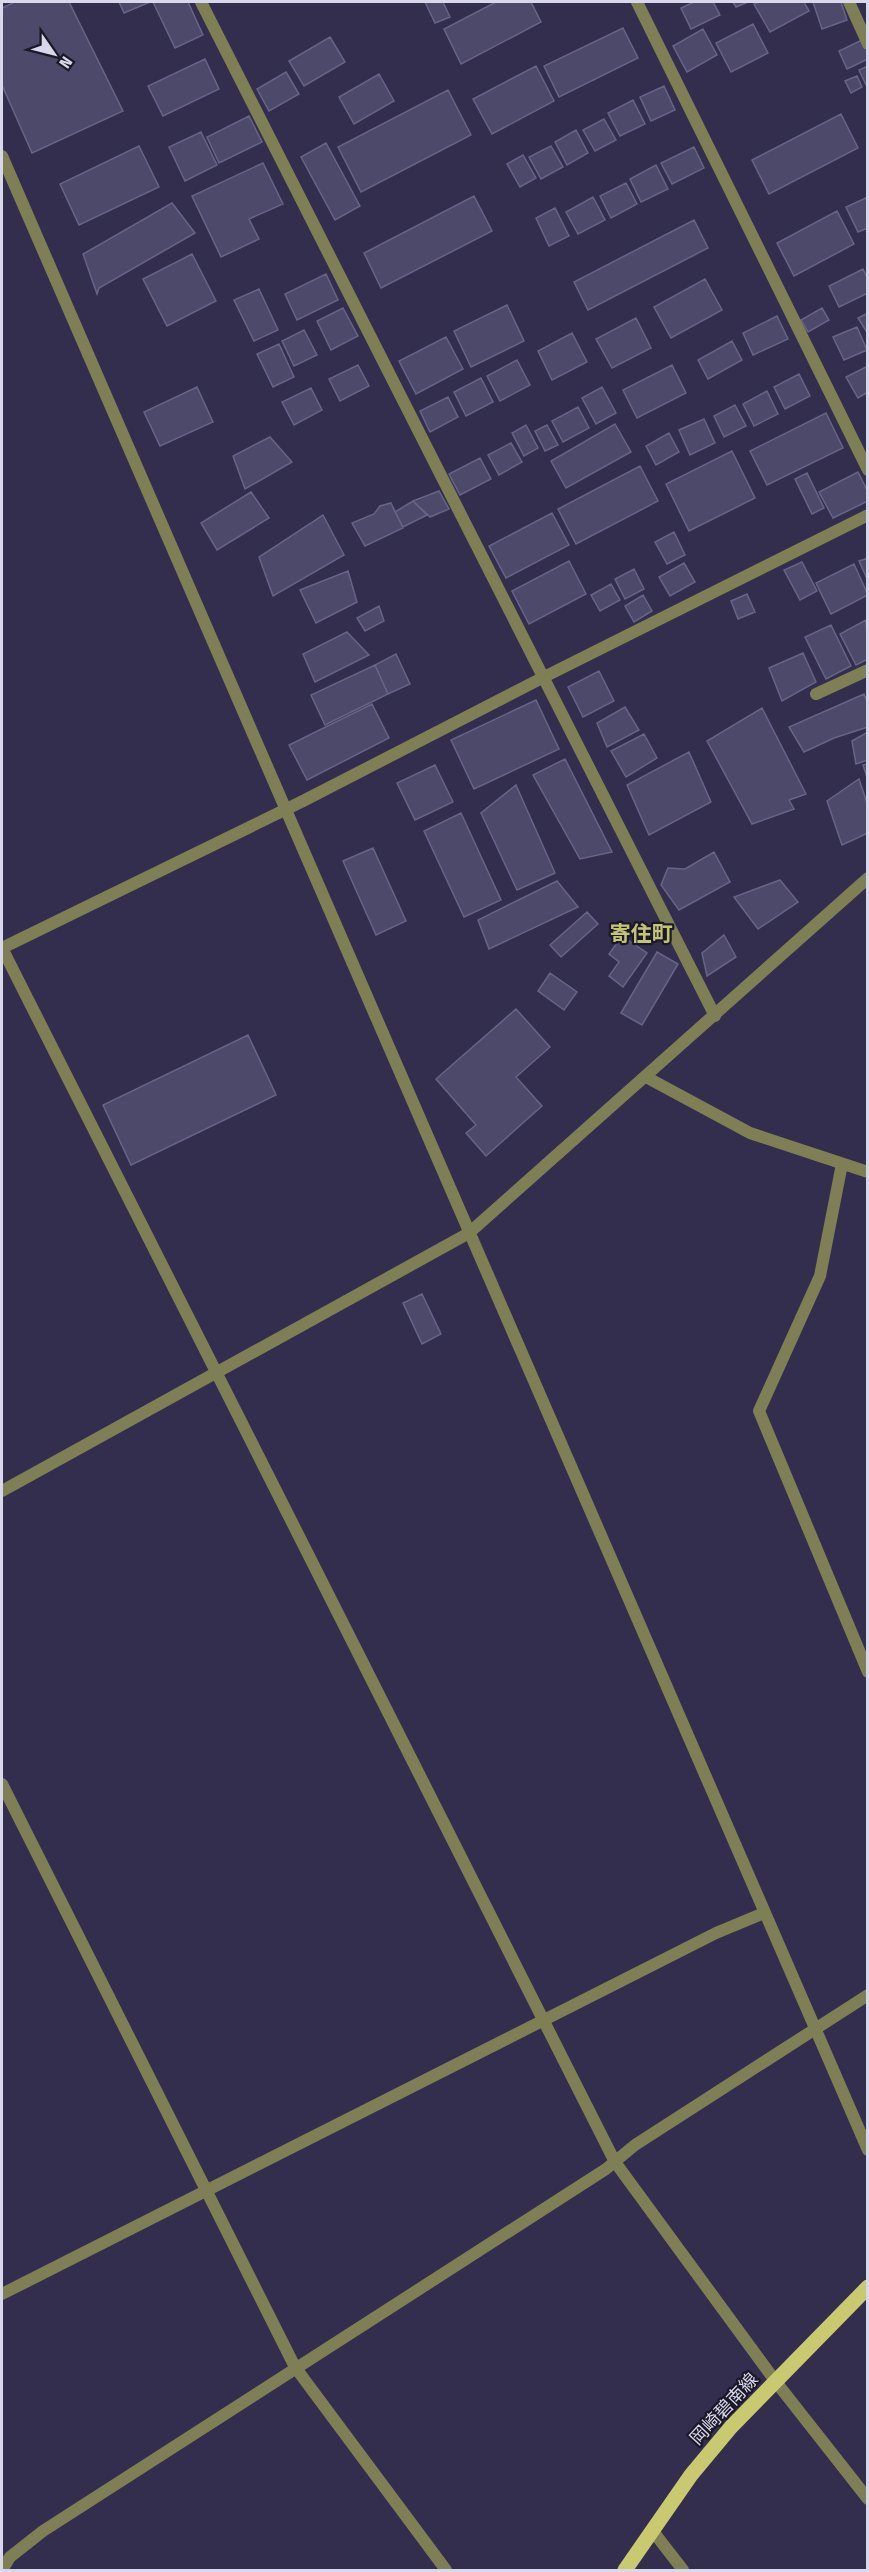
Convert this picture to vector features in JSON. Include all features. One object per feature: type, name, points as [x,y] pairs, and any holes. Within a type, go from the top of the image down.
[{"type":"main road","name":"岡崎碧南線","points":[[625,2571],[691,2475],[732,2427],[867,2287]]},
{"type":"street","points":[[201,2],[714,1016]]},
{"type":"street","points":[[637,2],[867,470]]},
{"type":"street","points":[[849,2],[863,21],[867,44]]},
{"type":"street","points":[[2,156],[867,2150]]},
{"type":"street","points":[[867,515],[285,810],[2,948],[615,2162],[776,2382],[867,2499]]},
{"type":"street","points":[[816,694],[867,670]]},
{"type":"street","points":[[2,1491],[469,1233],[867,878]]},
{"type":"street","points":[[646,1077],[750,1133],[867,1172]]},
{"type":"street","points":[[842,1164],[820,1276],[759,1411],[867,1672]]},
{"type":"street","points":[[2,1784],[295,2367],[446,2571]]},
{"type":"street","points":[[2,2294],[716,1932],[764,1913]]},
{"type":"street","points":[[2,2571],[10,2557],[43,2531],[615,2162],[635,2145],[867,1995]]},
{"type":"street","points":[[652,2530],[683,2571]]},
{"type":"building","points":[[15,2],[69,2],[123,111],[32,153],[2,85],[2,8]]},
{"type":"building","points":[[119,2],[150,2],[124,13]]},
{"type":"building","points":[[153,2],[188,2],[203,35],[175,48]]},
{"type":"building","points":[[425,2],[443,2],[450,17],[435,23]]},
{"type":"building","points":[[496,2],[531,2],[541,22],[461,64],[444,29]]},
{"type":"building","points":[[694,2],[713,2],[720,15],[691,29],[681,8]]},
{"type":"building","points":[[733,2],[748,2],[736,7]]},
{"type":"building","points":[[758,2],[804,2],[809,11],[770,32],[754,4]]},
{"type":"building","points":[[813,2],[841,2],[847,20],[822,29]]},
{"type":"building","points":[[753,24],[768,53],[731,72],[716,43]]},
{"type":"building","points":[[623,28],[638,58],[559,97],[544,66]]},
{"type":"building","points":[[703,29],[717,55],[687,72],[673,46]]},
{"type":"building","points":[[330,37],[345,62],[304,86],[289,61]]},
{"type":"building","points":[[862,40],[868,52],[868,59],[847,69],[839,51]]},
{"type":"building","points":[[205,59],[219,89],[163,116],[148,86]]},
{"type":"building","points":[[536,66],[554,101],[492,134],[473,99]]},
{"type":"building","points":[[868,66],[868,89],[859,70]]},
{"type":"building","points":[[286,72],[299,94],[269,111],[257,89]]},
{"type":"building","points":[[379,74],[394,101],[354,124],[339,97]]},
{"type":"building","points":[[857,76],[862,87],[851,93],[845,81]]},
{"type":"building","points":[[664,86],[675,110],[651,121],[640,97]]},
{"type":"building","points":[[448,90],[471,135],[361,192],[338,147]]},
{"type":"building","points":[[633,100],[645,124],[620,136],[608,113]]},
{"type":"building","points":[[841,114],[858,148],[769,194],[752,160]]},
{"type":"building","points":[[249,116],[262,142],[219,163],[207,137]]},
{"type":"building","points":[[604,119],[616,140],[595,151],[583,130]]},
{"type":"building","points":[[576,130],[588,153],[567,165],[555,142]]},
{"type":"building","points":[[201,132],[217,165],[185,181],[169,147]]},
{"type":"building","points":[[326,143],[360,206],[335,220],[301,157]]},
{"type":"building","points":[[139,146],[159,187],[79,225],[60,184]]},
{"type":"building","points":[[551,146],[563,167],[541,179],[529,157]]},
{"type":"building","points":[[694,147],[704,168],[672,184],[661,163]]},
{"type":"building","points":[[523,155],[536,178],[520,187],[507,164]]},
{"type":"building","points":[[263,163],[283,204],[249,219],[259,239],[221,257],[192,196]]},
{"type":"building","points":[[656,165],[668,189],[641,202],[630,179]]},
{"type":"building","points":[[626,183],[637,204],[611,218],[600,196]]},
{"type":"building","points":[[474,196],[492,231],[381,288],[364,253]]},
{"type":"building","points":[[593,197],[605,220],[578,234],[566,212]]},
{"type":"building","points":[[868,197],[868,228],[858,232],[846,207]]},
{"type":"building","points":[[172,203],[195,233],[99,288],[97,294],[83,254]]},
{"type":"building","points":[[555,208],[569,236],[549,246],[536,218]]},
{"type":"building","points":[[837,211],[854,244],[794,276],[777,243]]},
{"type":"building","points":[[694,220],[708,248],[588,310],[574,282]]},
{"type":"building","points":[[192,254],[216,301],[167,326],[143,279]]},
{"type":"building","points":[[863,269],[868,279],[868,293],[839,307],[829,286]]},
{"type":"building","points":[[326,274],[338,300],[297,320],[285,294]]},
{"type":"building","points":[[705,279],[722,310],[671,338],[654,307]]},
{"type":"building","points":[[259,289],[278,330],[254,341],[234,300]]},
{"type":"building","points":[[507,305],[524,341],[471,367],[454,331]]},
{"type":"building","points":[[343,308],[358,336],[331,350],[317,321]]},
{"type":"building","points":[[822,308],[829,320],[808,332],[801,320]]},
{"type":"building","points":[[868,313],[868,334],[858,318]]},
{"type":"building","points":[[777,316],[788,339],[753,355],[743,333]]},
{"type":"building","points":[[636,318],[651,348],[612,368],[596,339]]},
{"type":"building","points":[[857,327],[867,350],[844,360],[833,337]]},
{"type":"building","points":[[304,330],[317,355],[294,366],[282,341]]},
{"type":"building","points":[[572,333],[587,362],[552,380],[538,351]]},
{"type":"building","points":[[446,337],[463,369],[416,394],[399,361]]},
{"type":"building","points":[[732,341],[742,360],[708,379],[698,360]]},
{"type":"building","points":[[279,344],[294,377],[273,387],[257,354]]},
{"type":"building","points":[[517,360],[530,385],[500,401],[487,376]]},
{"type":"building","points":[[358,365],[369,386],[340,401],[329,379]]},
{"type":"building","points":[[672,365],[686,393],[637,418],[623,390]]},
{"type":"building","points":[[868,366],[868,392],[858,398],[846,377]]},
{"type":"building","points":[[799,374],[810,396],[785,409],[774,387]]},
{"type":"building","points":[[481,378],[493,402],[466,416],[454,392]]},
{"type":"building","points":[[197,387],[213,422],[160,446],[144,412]]},
{"type":"building","points":[[602,387],[616,413],[596,424],[582,398]]},
{"type":"building","points":[[311,388],[322,410],[294,425],[282,402]]},
{"type":"building","points":[[767,391],[778,414],[754,426],[743,404]]},
{"type":"building","points":[[448,397],[458,417],[430,432],[420,411]]},
{"type":"building","points":[[735,405],[746,426],[724,437],[714,416]]},
{"type":"building","points":[[578,407],[589,428],[563,442],[552,421]]},
{"type":"building","points":[[826,413],[843,448],[767,485],[750,451]]},
{"type":"building","points":[[704,419],[715,443],[690,455],[679,430]]},
{"type":"building","points":[[615,424],[631,452],[566,488],[551,461]]},
{"type":"building","points":[[526,425],[538,448],[524,456],[512,433]]},
{"type":"building","points":[[547,425],[558,445],[545,451],[535,431]]},
{"type":"building","points":[[669,433],[679,452],[656,465],[646,446]]},
{"type":"building","points":[[270,437],[292,462],[245,489],[233,456]]},
{"type":"building","points":[[511,443],[522,462],[499,475],[488,455]]},
{"type":"building","points":[[732,451],[755,498],[689,531],[666,484]]},
{"type":"building","points":[[480,458],[491,479],[460,495],[449,474]]},
{"type":"building","points":[[640,466],[658,501],[576,544],[558,509]]},
{"type":"building","points":[[858,472],[868,492],[868,501],[833,518],[819,492]]},
{"type":"building","points":[[807,473],[824,508],[812,514],[795,479]]},
{"type":"building","points":[[439,491],[449,509],[430,517],[413,501]]},
{"type":"building","points":[[251,492],[269,518],[217,550],[201,523]]},
{"type":"building","points":[[413,501],[427,515],[403,527],[395,512]]},
{"type":"building","points":[[391,503],[403,528],[365,546],[352,523],[374,514],[380,506]]},
{"type":"building","points":[[552,513],[569,545],[506,578],[489,546]]},
{"type":"building","points":[[323,515],[344,555],[273,596],[259,557]]},
{"type":"building","points":[[674,532],[685,555],[667,564],[655,542]]},
{"type":"building","points":[[868,558],[868,581],[859,561]]},
{"type":"building","points":[[569,561],[586,594],[529,624],[512,591]]},
{"type":"building","points":[[802,562],[817,591],[800,600],[784,570]]},
{"type":"building","points":[[684,563],[695,582],[670,596],[659,577]]},
{"type":"building","points":[[854,564],[868,595],[831,614],[816,583]]},
{"type":"building","points":[[634,569],[644,589],[625,599],[615,579]]},
{"type":"building","points":[[348,571],[357,602],[316,623],[300,590]]},
{"type":"building","points":[[611,584],[620,600],[600,611],[591,595]]},
{"type":"building","points":[[747,594],[755,612],[738,619],[731,601]]},
{"type":"building","points":[[643,595],[652,611],[634,622],[625,606]]},
{"type":"building","points":[[379,606],[384,621],[365,631],[357,618]]},
{"type":"building","points":[[866,620],[868,659],[856,665],[840,634]]},
{"type":"building","points":[[831,625],[851,666],[826,679],[805,637]]},
{"type":"building","points":[[347,632],[369,655],[315,682],[303,654]]},
{"type":"building","points":[[803,653],[816,682],[782,701],[769,668]]},
{"type":"building","points":[[396,654],[410,684],[388,694],[375,665]]},
{"type":"building","points":[[375,665],[388,694],[325,725],[311,695]]},
{"type":"building","points":[[599,671],[614,701],[583,717],[568,687]]},
{"type":"building","points":[[864,694],[868,704],[868,727],[834,738],[804,752],[789,727]]},
{"type":"building","points":[[536,700],[559,749],[474,789],[451,740]]},
{"type":"building","points":[[372,704],[389,738],[307,780],[289,745]]},
{"type":"building","points":[[625,707],[639,730],[607,747],[597,723]]},
{"type":"building","points":[[762,708],[806,794],[789,800],[794,809],[752,824],[707,741]]},
{"type":"building","points":[[868,732],[868,760],[856,764],[852,741]]},
{"type":"building","points":[[644,734],[657,758],[626,777],[611,751]]},
{"type":"building","points":[[689,752],[711,802],[649,835],[627,785]]},
{"type":"building","points":[[565,759],[612,852],[580,859],[533,775]]},
{"type":"building","points":[[868,764],[868,780],[863,765]]},
{"type":"building","points":[[435,765],[453,802],[415,820],[397,783]]},
{"type":"building","points":[[859,779],[868,806],[868,833],[842,845],[827,801]]},
{"type":"building","points":[[516,785],[555,873],[517,890],[481,813]]},
{"type":"building","points":[[461,813],[501,900],[464,917],[424,831]]},
{"type":"building","points":[[373,848],[406,921],[376,935],[343,861]]},
{"type":"building","points":[[714,852],[730,882],[679,910],[661,885],[668,868],[685,869]]},
{"type":"building","points":[[780,880],[798,902],[758,929],[734,897]]},
{"type":"building","points":[[557,881],[578,907],[489,949],[478,920]]},
{"type":"building","points":[[587,912],[598,924],[561,957],[550,945]]},
{"type":"building","points":[[724,935],[736,957],[707,976],[702,953]]},
{"type":"building","points":[[622,936],[647,953],[623,987],[609,976],[619,962],[609,954]]},
{"type":"building","points":[[657,952],[678,964],[642,1025],[621,1013]]},
{"type":"building","points":[[550,973],[577,992],[564,1010],[538,991]]},
{"type":"building","points":[[516,1009],[550,1047],[516,1077],[542,1106],[486,1156],[466,1133],[476,1125],[436,1079]]},
{"type":"building","points":[[248,1035],[276,1095],[131,1165],[103,1105]]},
{"type":"building","points":[[422,1294],[441,1334],[422,1344],[403,1303]]},
{"type":"district","name":"寄住町","points":[[641,934]]}]
